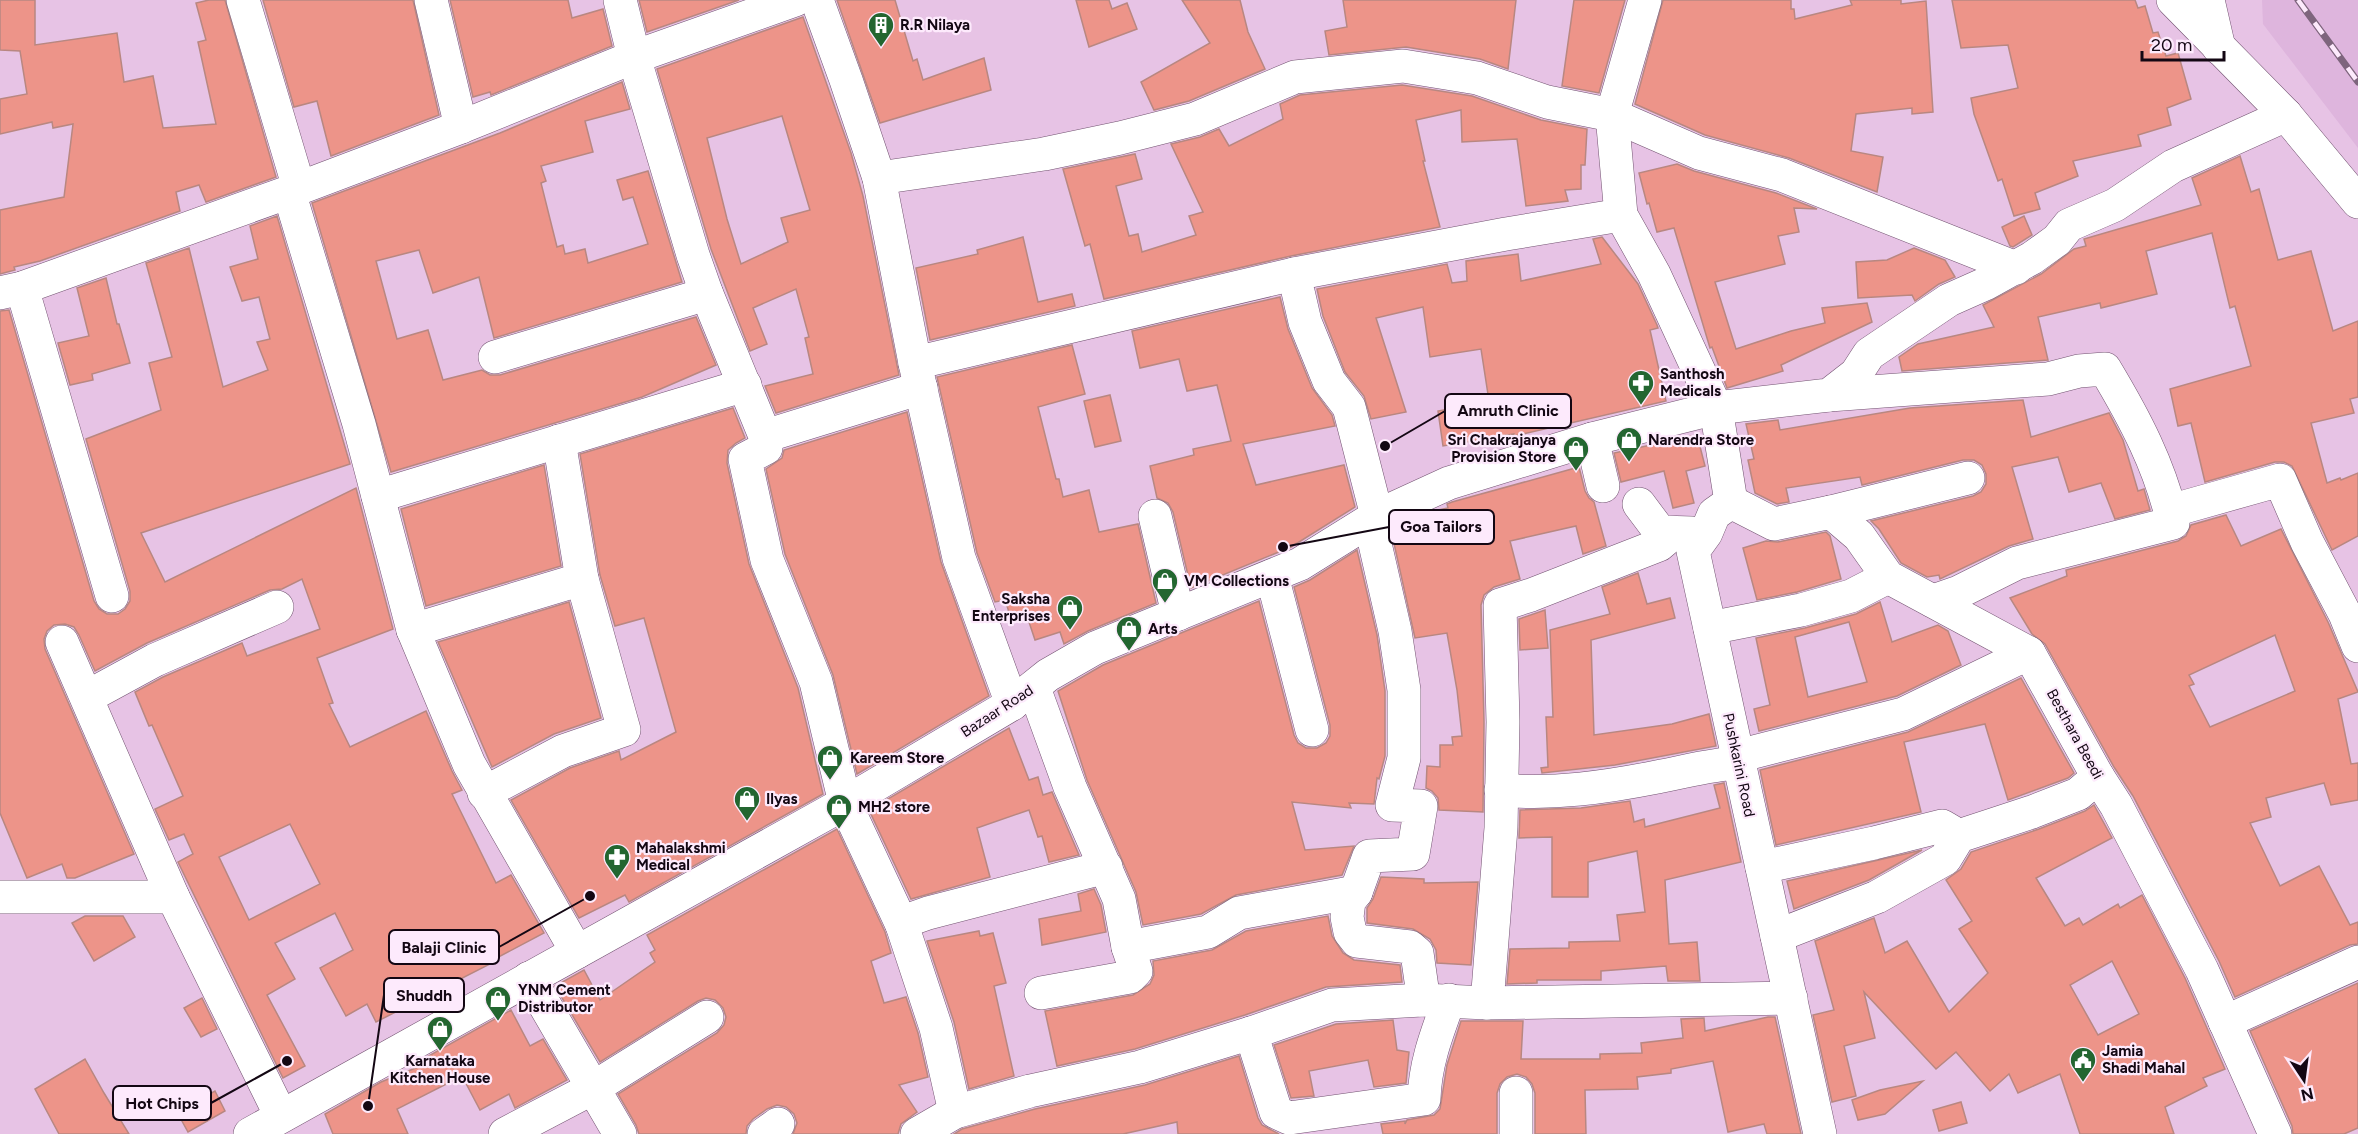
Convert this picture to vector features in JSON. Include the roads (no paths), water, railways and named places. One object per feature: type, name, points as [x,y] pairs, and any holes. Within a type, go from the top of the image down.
[{"type":"street","points":[[243,0],[414,630],[457,738],[484,793],[512,835],[577,952]]},
{"type":"street","points":[[431,0],[461,127]]},
{"type":"street","points":[[620,0],[634,57],[706,292],[765,435],[766,448],[745,459],[767,560],[816,682],[844,803],[902,925],[936,1028],[955,1112]]},
{"type":"street","points":[[112,596],[11,290],[294,190],[461,127],[634,57],[795,0]]},
{"type":"street","points":[[817,0],[879,178],[918,376],[959,558],[1106,867],[1119,899],[1128,947],[1136,971],[1130,977],[1041,993]]},
{"type":"street","points":[[1645,0],[1612,116],[1621,215],[1654,274],[1716,408],[1731,502],[1774,524],[1968,478]]},
{"type":"street","points":[[2173,0],[2286,115],[2358,202]]},
{"type":"street","points":[[2208,0],[2220,50]]},
{"type":"street","points":[[879,178],[1044,154],[1120,138],[1195,118],[1295,77],[1403,66],[1477,78],[1547,102],[1612,116],[1699,153],[1782,175],[2016,268]]},
{"type":"street","points":[[1829,395],[1856,374],[1869,354],[1949,300],[2016,268],[2056,240],[2069,225],[2115,205],[2173,166],[2286,115]]},
{"type":"street","points":[[765,435],[918,376],[1294,274],[1621,215]]},
{"type":"street","points":[[1294,274],[1305,322],[1329,381],[1349,408],[1395,631],[1404,690],[1404,758],[1392,805],[1421,806],[1413,854],[1369,856],[1356,892],[1349,901],[1347,917],[1350,933],[1356,941],[1410,947],[1417,953],[1423,995],[1436,1000]]},
{"type":"street","points":[[495,357],[690,299],[706,292]]},
{"type":"street","name":"Bazaar Road","points":[[250,1134],[844,803],[1023,696],[1048,675],[1095,648],[1300,564],[1373,519],[1449,483],[1592,440],[1716,408],[1829,395],[2048,378],[2079,371],[2105,369],[2137,423],[2160,477],[2170,510]]},
{"type":"street","points":[[378,496],[745,385]]},
{"type":"street","points":[[1592,440],[1603,486]]},
{"type":"street","points":[[484,793],[563,751],[624,730],[582,579],[559,441]]},
{"type":"street","points":[[1933,601],[1959,592],[2017,563],[2173,524],[2170,510],[2280,480],[2307,542],[2345,614],[2358,646]]},
{"type":"street","name":"Pushkarini Road","points":[[1731,502],[1714,514],[1706,533],[1693,551],[1820,1134]]},
{"type":"street","points":[[1639,504],[1660,532],[1706,533]]},
{"type":"street","points":[[1831,512],[1859,536],[1888,577],[2029,653]]},
{"type":"street","points":[[1155,516],[1178,614]]},
{"type":"street","points":[[1487,1004],[1501,828],[1503,722],[1500,605],[1531,596],[1659,545],[1672,534]]},
{"type":"street","points":[[1272,576],[1312,730]]},
{"type":"street","points":[[1710,628],[1801,610],[1851,596],[1888,577]]},
{"type":"street","points":[[414,630],[582,579]]},
{"type":"street","points":[[87,697],[155,660],[277,607]]},
{"type":"street","points":[[62,642],[173,897],[281,1116]]},
{"type":"street","points":[[1501,790],[1558,792],[1639,781],[1738,759],[1903,714],[2029,653]]},
{"type":"street","name":"Besthara Beedi","points":[[2029,653],[2098,777],[2122,815],[2202,970],[2275,1134]]},
{"type":"street","points":[[1777,936],[1877,897],[1945,859],[1959,836],[2078,794],[2098,777]]},
{"type":"street","points":[[1762,867],[1942,826],[1959,836]]},
{"type":"street","points":[[902,925],[928,913],[1106,867]]},
{"type":"street","points":[[1128,947],[1208,932],[1239,913],[1356,892]]},
{"type":"street","points":[[0,897],[173,897]]},
{"type":"street","points":[[2225,1022],[2358,962]]},
{"type":"street","points":[[529,978],[620,1134]]},
{"type":"street","points":[[916,1134],[955,1112],[1030,1091],[1140,1067],[1251,1034],[1332,1005],[1436,1000],[1487,1004],[1791,998]]},
{"type":"street","points":[[1251,1034],[1276,1112],[1289,1118],[1424,1099],[1436,1000]]},
{"type":"street","points":[[505,1134],[593,1088],[707,1017]]},
{"type":"street","points":[[1516,1093],[1516,1134]]},
{"type":"railway","points":[[2298,0],[2358,82]]},
{"type":"place","name":"R.R Nilaya","points":[[881,48]]},
{"type":"place","name":"Santhosh Medicals","points":[[1641,406]]},
{"type":"place","name":"Amruth Clinic","points":[[1385,446]]},
{"type":"place","name":"Narendra Store","points":[[1629,463]]},
{"type":"place","name":"Sri Chakrajanya Provision Store","points":[[1576,472]]},
{"type":"place","name":"Goa Tailors","points":[[1283,547]]},
{"type":"place","name":"VM Collections","points":[[1165,604]]},
{"type":"place","name":"Saksha Enterprises","points":[[1070,631]]},
{"type":"place","name":"Arts","points":[[1129,652]]},
{"type":"place","name":"Kareem Store","points":[[830,781]]},
{"type":"place","name":"Ilyas","points":[[747,822]]},
{"type":"place","name":"MH2 store","points":[[839,830]]},
{"type":"place","name":"Mahalakshmi Medical","points":[[617,880]]},
{"type":"place","name":"Balaji Clinic","points":[[590,896]]},
{"type":"place","name":"YNM Cement Distributor","points":[[498,1022]]},
{"type":"place","name":"Karnataka Kitchen House","points":[[440,1052]]},
{"type":"place","name":"Hot Chips","points":[[287,1061]]},
{"type":"place","name":"Jamia Shadi Mahal","points":[[2083,1083]]},
{"type":"place","name":"Shuddh","points":[[368,1106]]}]
